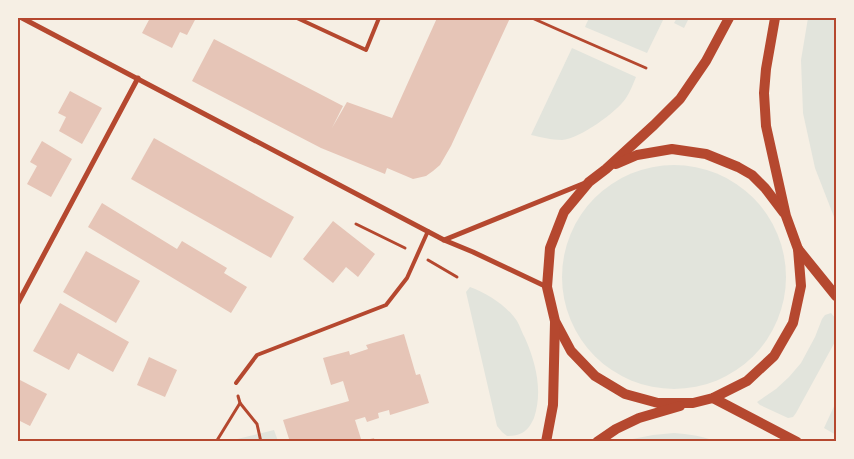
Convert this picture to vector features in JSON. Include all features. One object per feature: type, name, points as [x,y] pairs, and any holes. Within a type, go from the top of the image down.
[{"type":"main road","points":[[546,442],[553,405],[555,362],[555,321],[547,287],[550,248],[564,212],[589,182],[654,125],[680,98],[706,61],[729,18]]},
{"type":"main road","points":[[597,442],[616,429],[639,418],[713,398],[747,381],[774,356],[793,323],[801,286],[798,249],[786,216],[766,126],[764,92],[775,18]]},
{"type":"main road","points":[[606,169],[637,155],[672,149],[706,154],[738,167],[752,176],[766,188],[786,216]]},
{"type":"main road","points":[[798,249],[836,296]]},
{"type":"main road","points":[[555,321],[571,351],[595,376],[625,394],[658,403],[693,403]]},
{"type":"main road","points":[[713,398],[797,442]]},
{"type":"street","points":[[22,18],[444,240],[547,287]]},
{"type":"street","points":[[18,303],[138,78]]},
{"type":"street","points":[[444,240],[589,182]]},
{"type":"lane","points":[[297,18],[366,50],[379,18]]},
{"type":"lane","points":[[236,383],[257,355],[386,305],[407,278],[428,231]]},
{"type":"path","points":[[532,18],[646,68]]},
{"type":"path","points":[[236,383],[240,403],[257,424],[261,442]]},
{"type":"path","points":[[216,442],[240,403]]},
{"type":"shaded area","points":[[589,18],[664,18],[647,53],[585,27]]},
{"type":"shaded area","points":[[677,18],[689,18],[684,28],[674,23]]},
{"type":"shaded area","points":[[808,18],[836,18],[836,222],[815,168],[803,113],[801,60]]},
{"type":"shaded area","points":[[572,48],[636,77],[630,91],[615,110],[597,124],[578,135],[562,140],[531,135]]},
{"type":"shaded area","points":[[674,165],[696,167],[727,178],[753,198],[773,224],[784,255],[786,277],[784,299],[773,330],[753,356],[727,376],[696,387],[674,389],[652,387],[621,376],[595,356],[575,330],[564,299],[562,277],[564,255],[575,224],[595,198],[621,178],[652,167]]},
{"type":"shaded area","points":[[470,287],[496,301],[513,315],[529,348],[535,367],[538,398],[534,418],[530,426],[513,436],[507,436],[497,426],[466,292]]},
{"type":"shaded area","points":[[831,313],[836,319],[836,340],[793,417],[788,418],[760,405],[757,402],[776,389],[801,363],[822,319],[825,315]]},
{"type":"shaded area","points":[[836,402],[836,435],[824,428]]},
{"type":"shaded area","points":[[274,430],[278,441],[232,442],[233,440]]},
{"type":"shaded area","points":[[674,433],[715,441],[622,441],[653,435]]},
{"type":"building","points":[[150,18],[196,18],[187,35],[180,32],[172,48],[142,33]]},
{"type":"building","points":[[437,18],[510,18],[451,146],[440,165],[426,176],[413,179],[387,168],[385,174],[321,148],[192,81],[214,39],[343,106],[332,128],[347,102],[392,118]]},
{"type":"building","points":[[70,91],[102,108],[82,144],[59,131],[66,117],[58,113]]},
{"type":"building","points":[[154,138],[294,217],[271,258],[131,179]]},
{"type":"building","points":[[42,141],[72,159],[51,197],[27,184],[37,166],[30,162]]},
{"type":"building","points":[[102,203],[177,249],[182,241],[227,268],[224,273],[247,287],[231,313],[88,227]]},
{"type":"building","points":[[333,221],[375,254],[358,277],[346,267],[333,283],[303,259]]},
{"type":"building","points":[[86,251],[140,281],[116,323],[63,292]]},
{"type":"building","points":[[60,303],[129,342],[113,372],[78,353],[69,370],[33,351]]},
{"type":"building","points":[[404,334],[416,375],[420,374],[429,403],[390,415],[389,410],[378,413],[379,418],[367,422],[365,417],[355,420],[362,442],[290,442],[283,420],[349,401],[343,381],[331,385],[323,358],[349,351],[350,355],[368,349],[366,345]]},
{"type":"building","points":[[149,357],[177,370],[165,397],[137,385]]},
{"type":"building","points":[[20,380],[47,394],[30,426],[18,420],[18,384]]},
{"type":"building","points":[[374,438],[375,442],[362,442],[362,441]]}]
